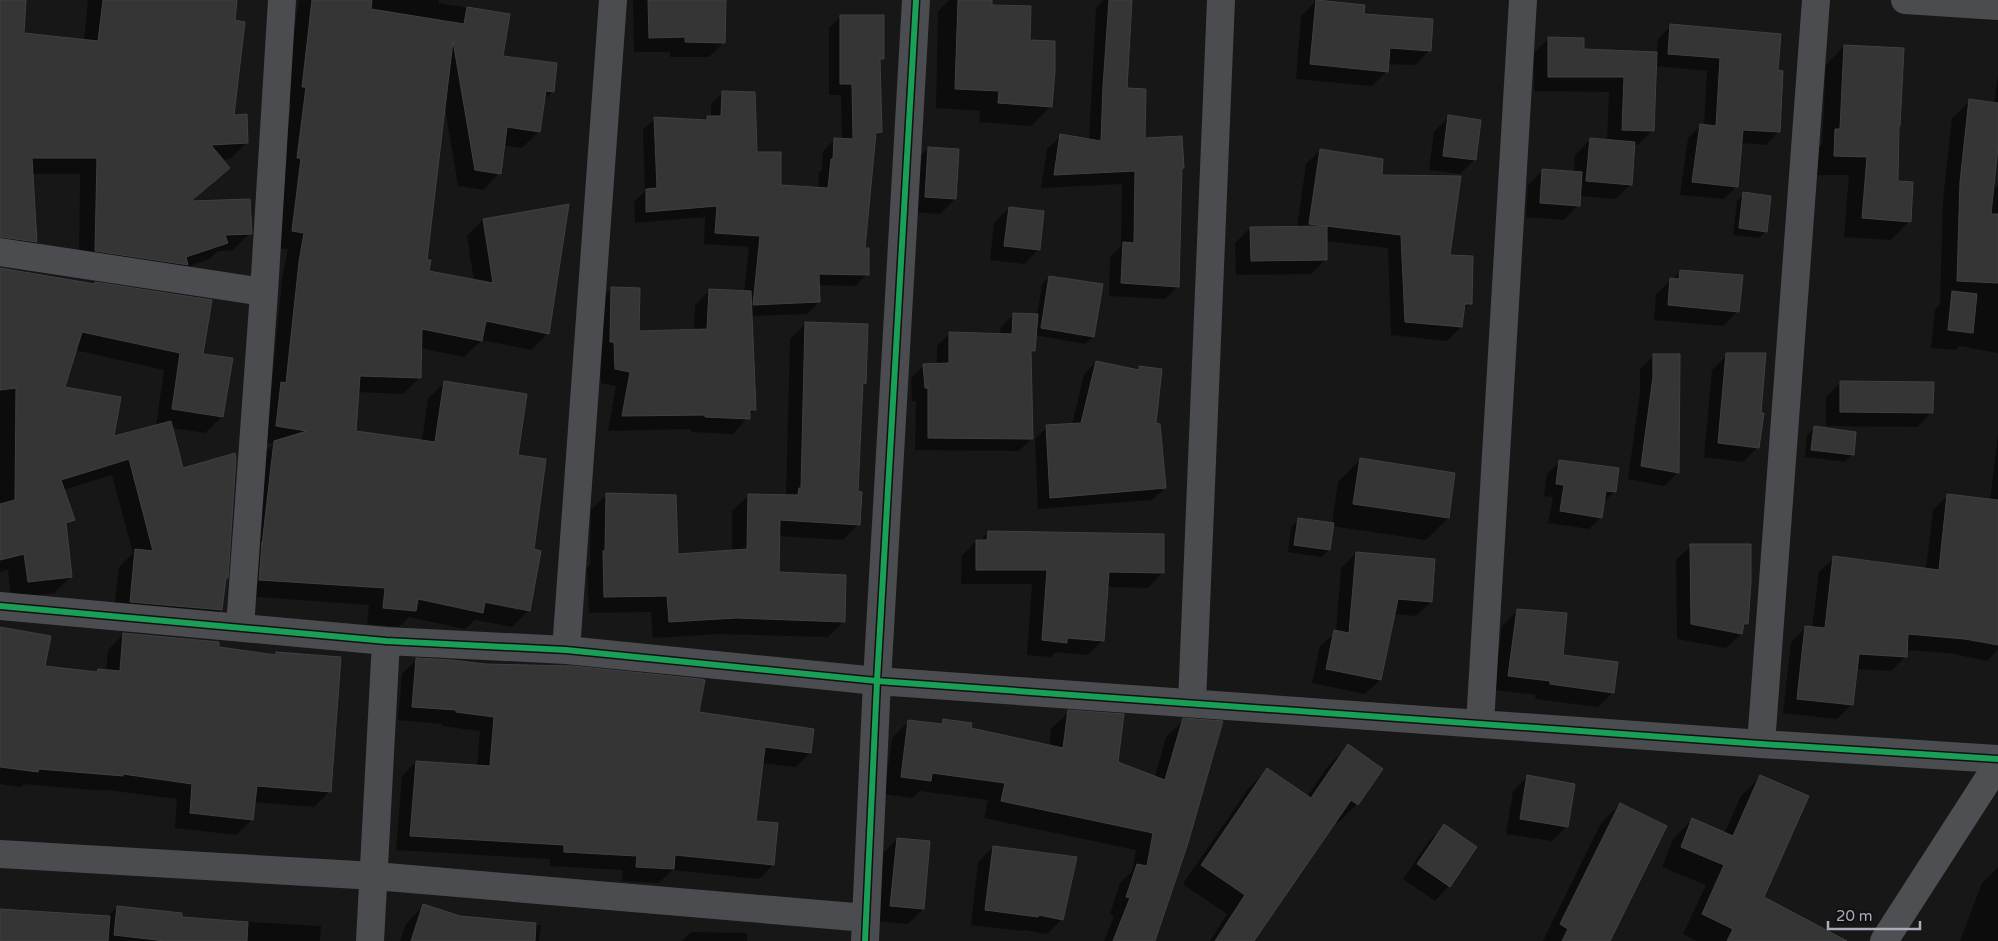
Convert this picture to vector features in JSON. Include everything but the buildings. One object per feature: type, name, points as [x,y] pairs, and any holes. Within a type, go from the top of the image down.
[{"type":"main road","points":[[1884,941],[1998,764]]},
{"type":"street","points":[[240,627],[264,292],[282,0]]},
{"type":"street","points":[[566,650],[613,0]]},
{"type":"street","points":[[0,854],[375,876],[869,935],[877,681],[916,0]]},
{"type":"street","points":[[1192,703],[1221,0]]},
{"type":"street","points":[[1480,724],[1523,0]]},
{"type":"street","points":[[1761,744],[1816,0]]},
{"type":"street","points":[[1905,0],[1998,6]]},
{"type":"street","points":[[0,252],[264,292]]},
{"type":"street","points":[[0,606],[386,641],[566,650],[877,681],[1998,759]]},
{"type":"street","points":[[370,941],[375,876],[386,641]]},
{"type":"cycle path","points":[[865,941],[877,681],[916,0]]},
{"type":"cycle path","points":[[0,606],[386,641],[566,650],[877,681],[1998,759]]}]
